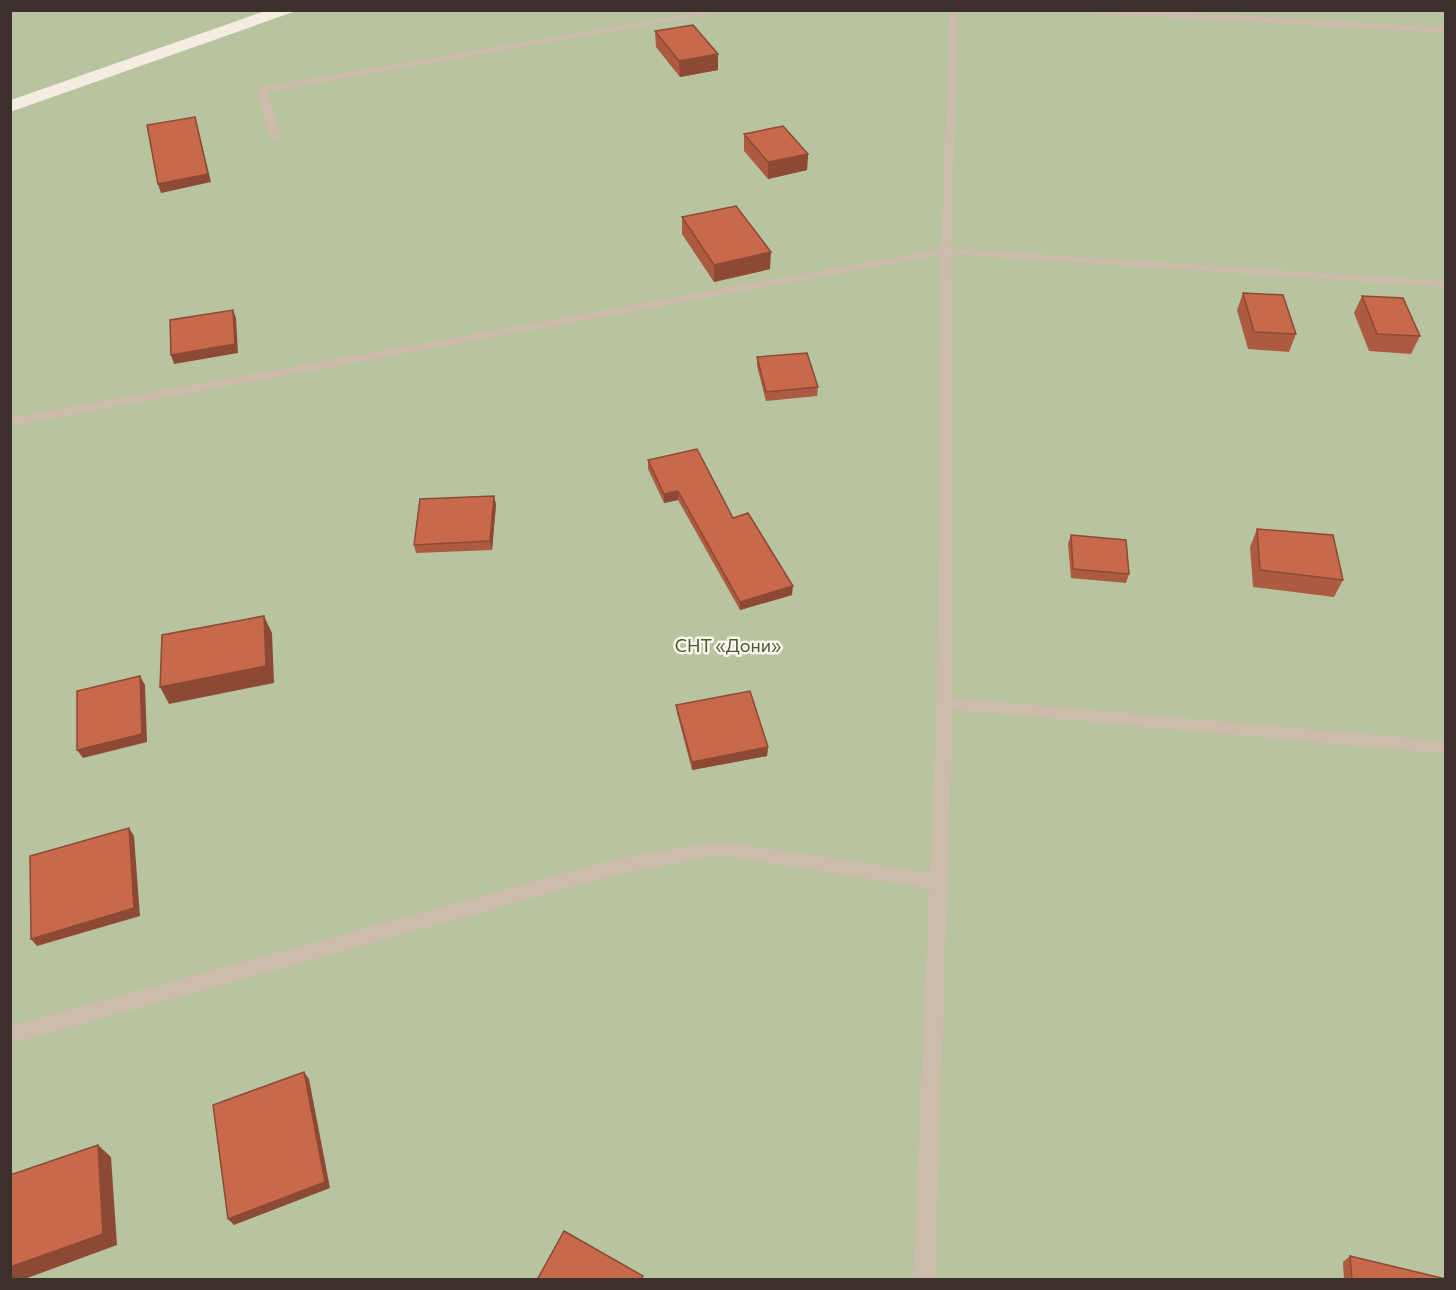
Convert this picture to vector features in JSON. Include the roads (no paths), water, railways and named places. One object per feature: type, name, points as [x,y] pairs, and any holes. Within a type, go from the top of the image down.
[{"type":"street","points":[[276,139],[262,90],[729,10]]},
{"type":"street","points":[[924,1280],[945,703],[946,251],[954,10]]},
{"type":"street","points":[[1085,10],[1446,30]]},
{"type":"street","points":[[10,422],[946,251],[1446,284]]},
{"type":"street","points":[[945,703],[1446,748]]},
{"type":"street","points":[[10,1035],[616,867],[720,848],[939,882]]},
{"type":"park label","name":"СНТ «Дони»","points":[[728,645]]}]
